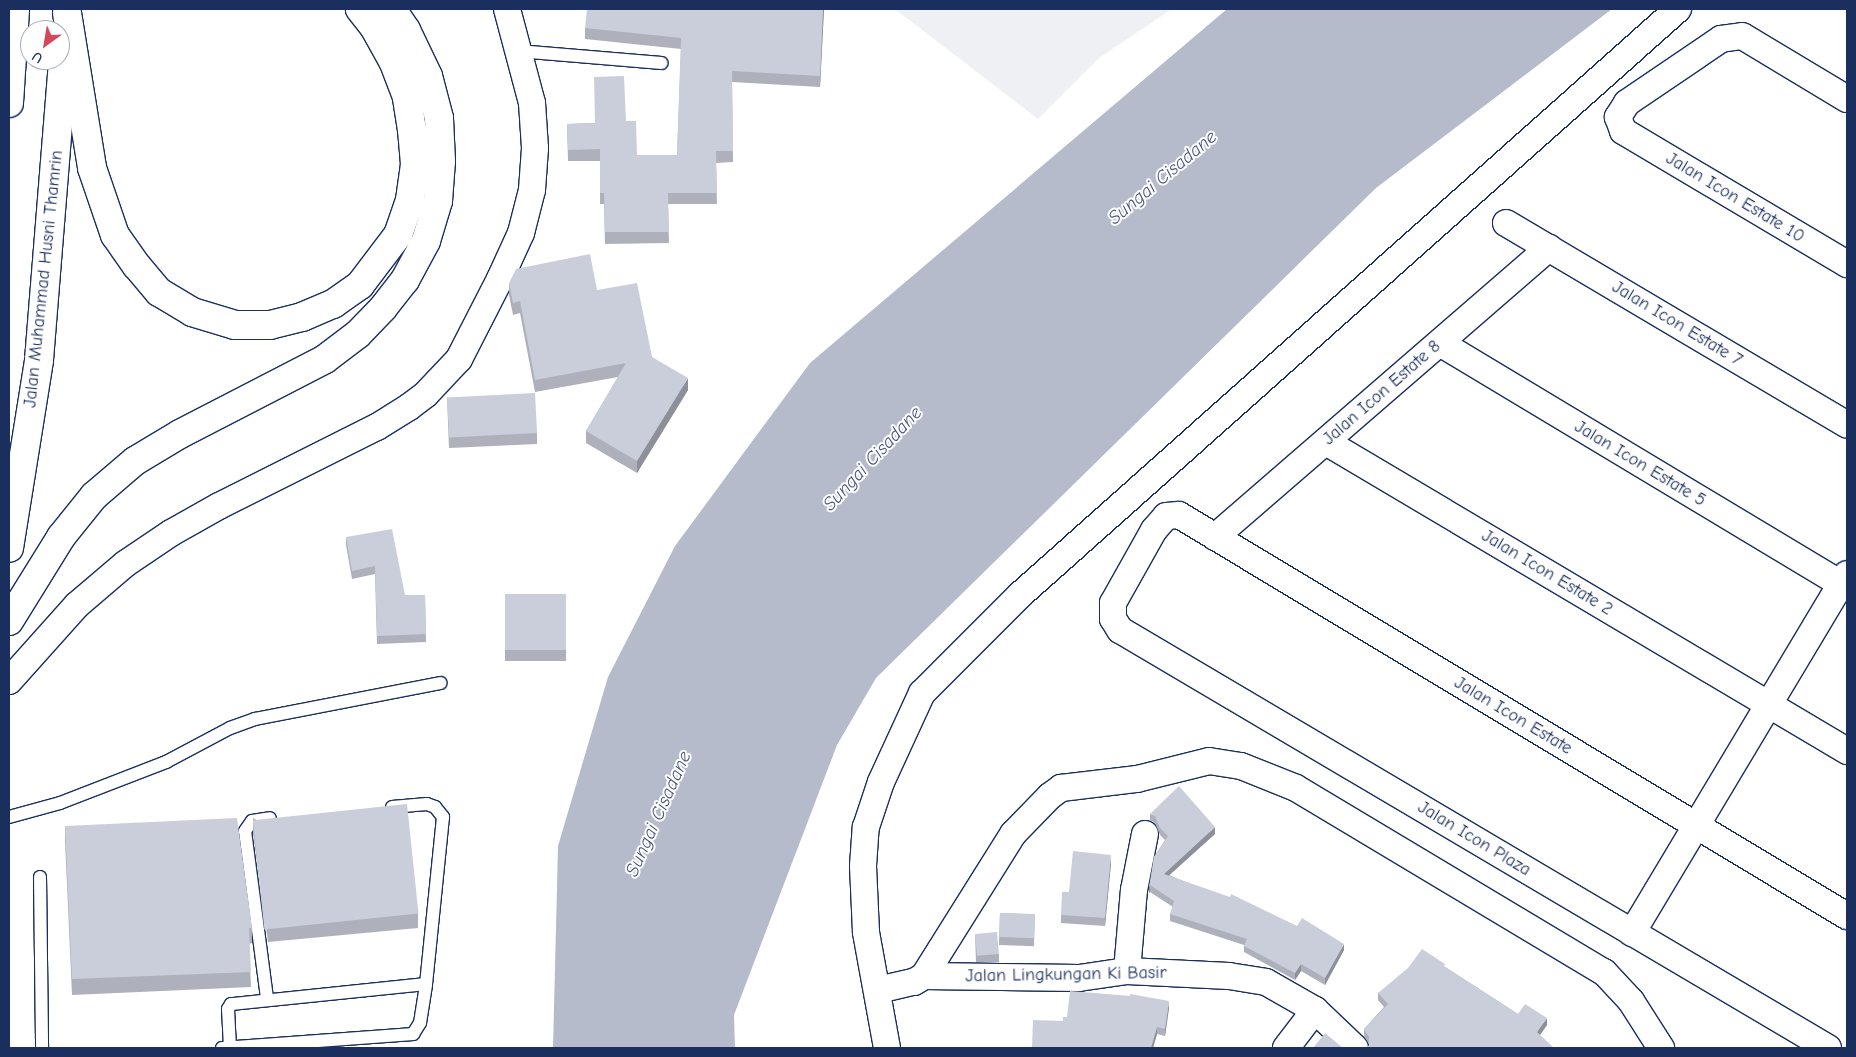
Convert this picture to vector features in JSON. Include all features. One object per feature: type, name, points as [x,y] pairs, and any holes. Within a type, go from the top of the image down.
[{"type":"main road","points":[[9,103],[15,9]]},
{"type":"main road","points":[[67,11],[92,168],[116,235],[136,266],[160,292],[192,312],[234,325],[270,325],[302,317],[333,304],[360,285],[379,264],[398,235],[410,200],[414,164],[412,130],[407,97],[393,62],[374,27],[360,9]]},
{"type":"main road","points":[[9,621],[61,537],[101,490],[135,461],[180,434],[325,359],[358,334],[383,308],[405,280],[426,241],[438,201],[442,161],[439,118],[428,76],[406,30],[392,9]]},
{"type":"main road","name":"Jalan Muhammad Husni Thamrin","points":[[9,548],[39,360],[58,151],[67,11]]},
{"type":"street","points":[[9,681],[31,654],[77,606],[125,564],[171,533],[219,506],[377,427],[426,394],[459,359],[521,233],[532,190],[535,148],[532,104],[507,9]]},
{"type":"street","points":[[887,1048],[866,932],[863,866],[866,827],[881,782],[922,693],[1020,595],[1678,9]]},
{"type":"street","name":"Jalan Icon Estate 10","points":[[1847,99],[1742,36],[1721,39],[1627,103],[1618,117],[1624,131],[1847,264]]},
{"type":"street","name":"Jalan Icon Estate 7","points":[[1506,223],[1847,425]]},
{"type":"street","name":"Jalan Icon Estate 8","points":[[1215,537],[1549,248]]},
{"type":"street","name":"Jalan Icon Estate 5","points":[[1440,343],[1845,582]]},
{"type":"street","name":"Jalan Icon Estate 2","points":[[1326,442],[1847,751]]},
{"type":"street","name":"Jalan Icon Estate","points":[[1120,630],[1113,619],[1113,602],[1154,530],[1166,516],[1179,515],[1847,916]]},
{"type":"street","points":[[1632,933],[1845,582]]},
{"type":"street","name":"Jalan Icon Plaza","points":[[1120,630],[1828,1048]]},
{"type":"street","points":[[924,976],[1013,834],[1050,796],[1062,788],[1136,779],[1209,761],[1242,766],[1296,788],[1604,972],[1630,1001],[1661,1048]]},
{"type":"street","points":[[1128,971],[1134,890],[1145,834]]},
{"type":"street","name":"Jalan Lingkungan Ki Basir","points":[[878,990],[914,982],[924,976],[1079,978],[1128,971],[1229,976],[1266,982],[1315,1010],[1354,1048]]},
{"type":"street","points":[[1286,1048],[1315,1010]]},
{"type":"lane","points":[[518,50],[662,63]]},
{"type":"lane","points":[[9,816],[60,803],[166,762],[230,728],[255,720],[441,683]]},
{"type":"lane","points":[[380,808],[427,804],[435,807],[443,817],[426,984],[420,1022],[412,1034],[226,1048],[228,1006],[235,1002],[426,984]]},
{"type":"lane","points":[[267,998],[245,831],[252,821],[286,817]]},
{"type":"lane","points":[[40,877],[42,1048]]},
{"type":"shaded area","points":[[895,9],[1172,9],[1099,58],[1038,119]]},
{"type":"water","name":"Sungai Cisadane","points":[[1227,9],[1612,9],[1376,188],[876,678],[837,745],[734,1015],[735,1048],[553,1048],[558,846],[608,677],[675,546],[810,363]]},
{"type":"building","points":[[587,9],[823,9],[820,76],[732,71],[733,151],[716,151],[717,193],[668,193],[669,232],[605,232],[604,193],[600,193],[600,149],[568,150],[567,124],[595,123],[594,77],[624,76],[626,121],[636,121],[637,155],[677,155],[681,38],[585,28]]},
{"type":"building","points":[[590,254],[597,290],[637,283],[652,357],[688,378],[637,461],[586,431],[626,363],[535,380],[520,301],[513,303],[509,283],[516,269]]},
{"type":"building","points":[[535,393],[537,433],[449,438],[447,398]]},
{"type":"building","points":[[392,529],[405,595],[425,595],[426,634],[377,636],[375,566],[352,571],[346,537]]},
{"type":"building","points":[[505,594],[566,594],[566,650],[505,650]]},
{"type":"building","points":[[1179,786],[1215,827],[1164,874],[1230,897],[1231,894],[1297,926],[1302,918],[1344,944],[1325,978],[1301,964],[1295,973],[1244,946],[1247,939],[1170,914],[1174,901],[1150,885],[1149,887],[1154,857],[1168,836],[1160,828],[1155,816],[1150,814]]},
{"type":"building","points":[[407,804],[418,913],[264,930],[253,820]]},
{"type":"building","points":[[237,818],[252,928],[249,928],[251,972],[72,979],[65,826]]},
{"type":"building","points":[[1073,851],[1111,855],[1105,918],[1061,915],[1062,892],[1069,892]]},
{"type":"building","points":[[1000,913],[1035,914],[1034,938],[999,937]]},
{"type":"building","points":[[997,932],[999,954],[977,956],[975,934]]},
{"type":"building","points":[[1422,949],[1445,964],[1444,966],[1518,1014],[1525,1004],[1547,1018],[1537,1032],[1554,1048],[1367,1048],[1369,1037],[1364,1029],[1388,1004],[1378,993],[1408,968]]},
{"type":"building","points":[[1070,991],[1130,996],[1130,994],[1169,1001],[1165,1029],[1157,1027],[1151,1048],[1032,1048],[1033,1020],[1063,1021],[1063,1017],[1067,1017]]},
{"type":"building","points":[[1325,1033],[1343,1048],[1313,1048]]}]
